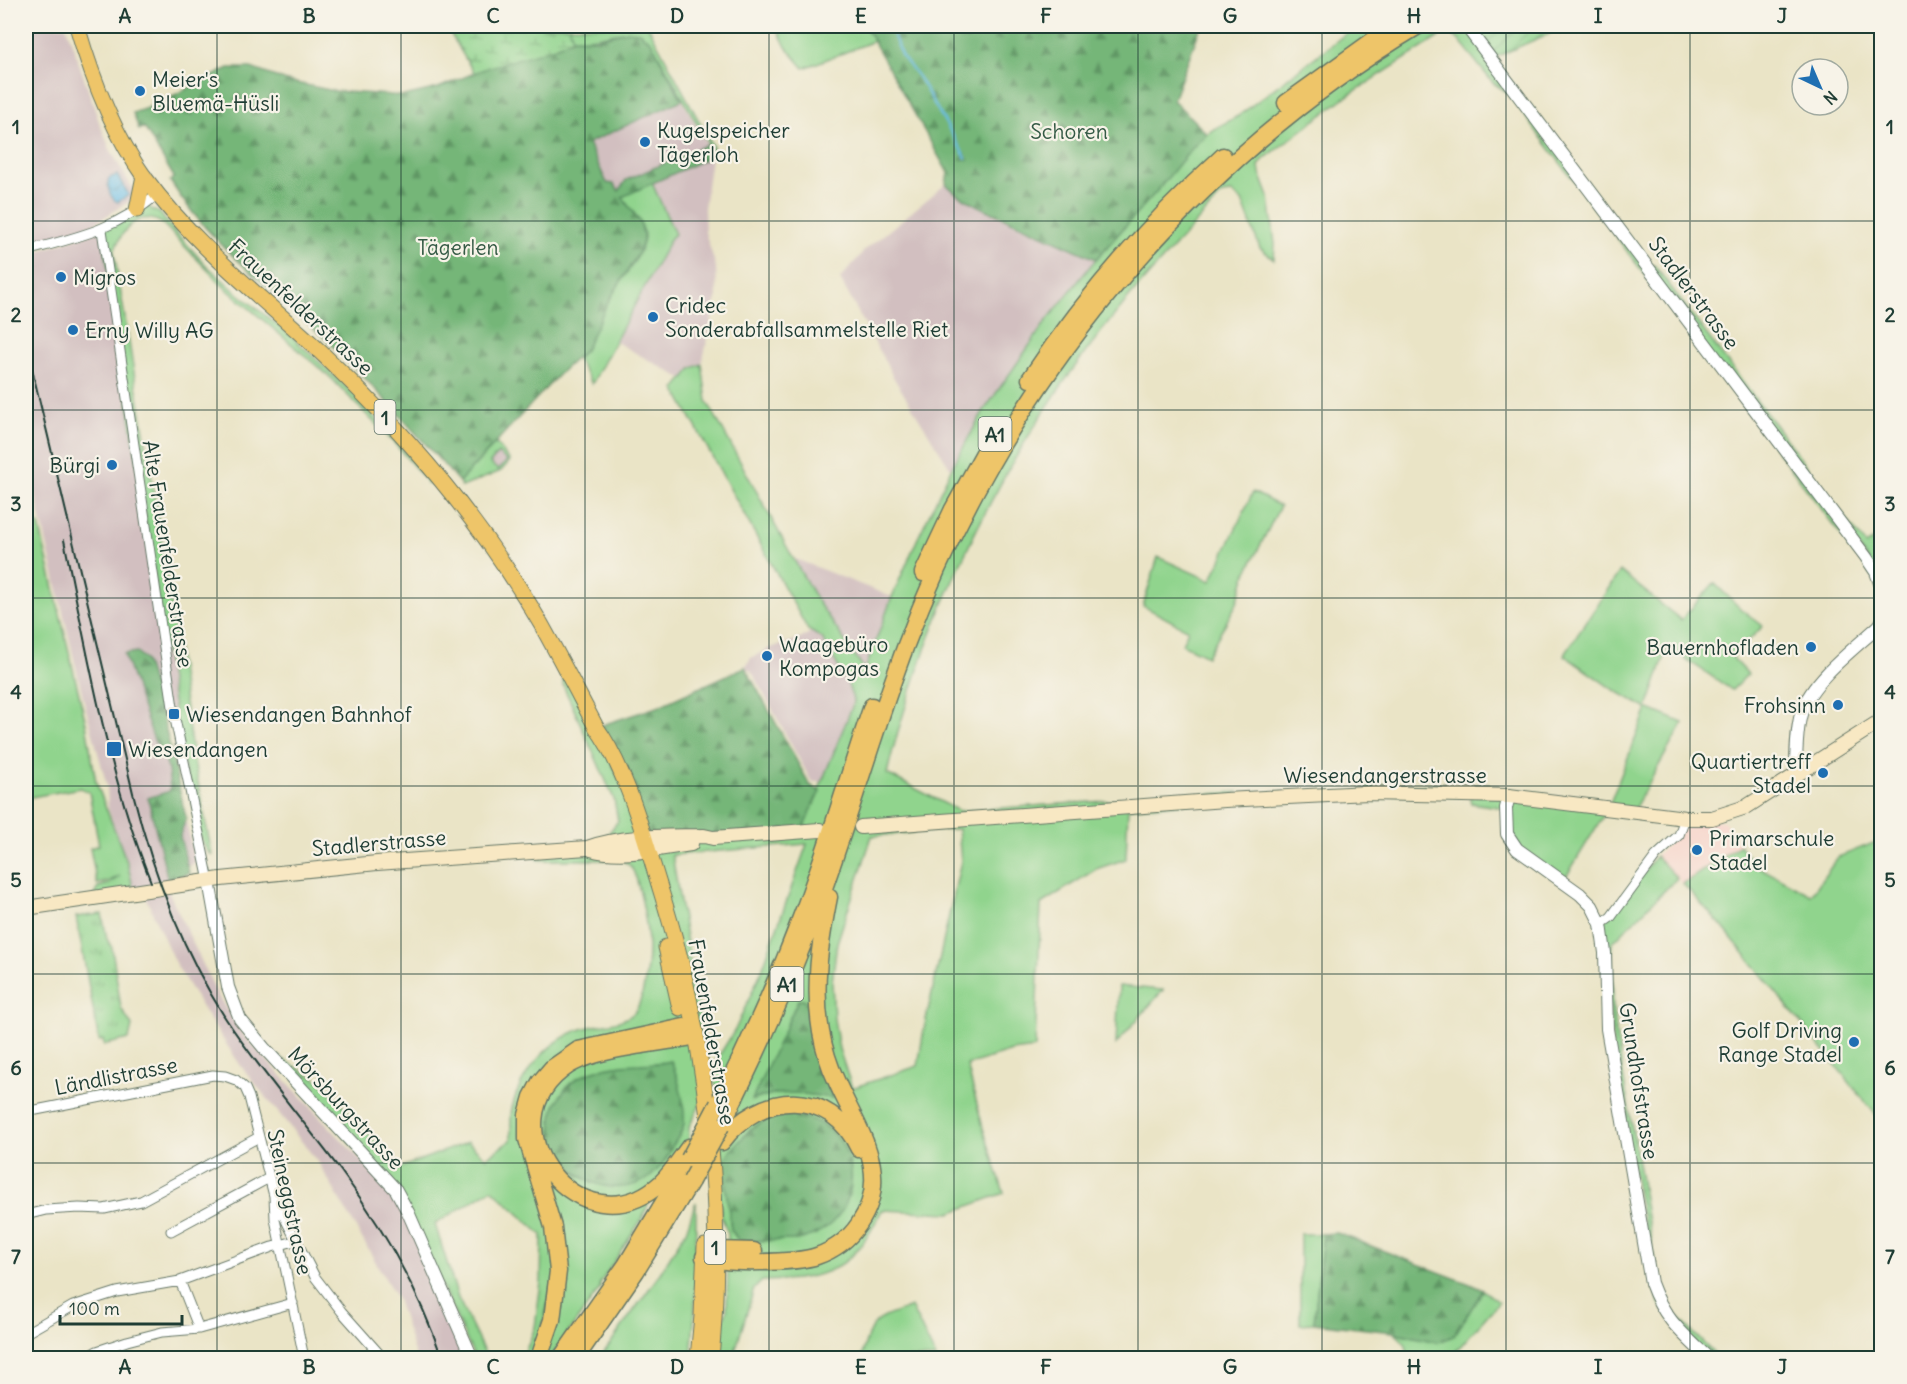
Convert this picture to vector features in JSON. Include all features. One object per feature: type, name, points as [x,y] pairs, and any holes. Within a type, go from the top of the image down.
[{"type":"highway","name":"A1","points":[[561,1359],[638,1247],[718,1104],[771,991],[801,916],[884,673],[915,591],[953,509],[1008,412],[1049,350],[1099,286],[1142,236],[1190,187],[1288,101],[1333,67],[1396,26]]},
{"type":"highway","name":"A1","points":[[576,1359],[691,1187],[722,1134],[806,938],[906,645],[942,559],[997,453],[1057,360],[1098,305],[1141,255],[1218,176],[1304,103],[1368,57],[1418,26]]},
{"type":"highway","points":[[711,1256],[797,1260],[818,1256],[835,1248],[849,1236],[862,1220],[869,1204],[873,1182],[871,1158],[864,1137],[829,1062],[822,1035],[817,999],[820,946],[842,838]]},
{"type":"highway","points":[[689,1032],[574,1062],[558,1073],[547,1087],[538,1106],[535,1125],[540,1155],[553,1176],[575,1193],[600,1202],[625,1201],[649,1191],[689,1153]]},
{"type":"highway","points":[[539,1359],[554,1311],[558,1281],[550,1215],[527,1139],[527,1115],[532,1097],[540,1082],[552,1068],[578,1050],[689,1032]]},
{"type":"highway","points":[[711,1256],[796,1251],[823,1245],[835,1237],[851,1220],[858,1207],[864,1184],[863,1161],[850,1133],[830,1114],[808,1105],[785,1103],[761,1109],[722,1134]]},
{"type":"main road","name":"Frauenfelderstrasse","points":[[77,26],[90,66],[111,117],[125,146],[144,176],[219,261],[358,388],[411,444],[488,543],[540,622],[596,727],[598,745],[642,844],[684,973],[689,1032],[709,1136],[711,1359]]},
{"type":"main road","points":[[137,210],[144,176]]},
{"type":"main road","name":"Wiesendangerstrasse","points":[[861,828],[1303,795],[1368,793],[1509,796],[1685,818],[1712,818],[1735,812],[1880,723]]},
{"type":"main road","points":[[642,844],[704,842],[713,838],[820,831]]},
{"type":"main road","name":"Stadlerstrasse","points":[[26,908],[208,881],[377,863],[587,848],[601,843],[642,844]]},
{"type":"main road","name":"Frauenfelderstrasse","points":[[698,1359],[711,1256]]},
{"type":"street","name":"Stadlerstrasse","points":[[1466,26],[1866,557],[1876,572],[1881,589]]},
{"type":"street","points":[[26,251],[102,230],[137,210],[158,194]]},
{"type":"street","name":"Alte Frauenfelderstrasse","points":[[102,230],[174,714],[208,881]]},
{"type":"street","points":[[1796,775],[1801,714],[1805,703],[1828,674],[1881,626]]},
{"type":"street","name":"Grundhofstrasse","points":[[1509,796],[1506,808],[1507,834],[1517,849],[1580,894],[1592,906],[1602,924],[1607,1029],[1651,1283],[1665,1314],[1707,1359]]},
{"type":"street","points":[[1602,924],[1611,917],[1656,856],[1679,835],[1685,818]]},
{"type":"street","name":"Mörsburgstrasse","points":[[208,881],[228,987],[240,1019],[264,1048],[396,1190],[408,1212],[472,1359]]},
{"type":"street","name":"Ländlistrasse","points":[[26,1112],[213,1075]]},
{"type":"street","name":"Steineggstrasse","points":[[213,1075],[229,1077],[245,1088],[251,1100],[274,1196],[275,1219],[304,1359]]},
{"type":"street","points":[[26,1215],[46,1210],[104,1209],[141,1201],[259,1137]]},
{"type":"street","points":[[171,1231],[269,1178]]},
{"type":"street","points":[[274,1196],[295,1241],[326,1292],[383,1359]]},
{"type":"street","points":[[26,1334],[72,1306],[117,1292],[180,1281],[280,1244],[295,1241]]},
{"type":"street","points":[[180,1281],[199,1329]]},
{"type":"street","points":[[84,1359],[97,1351],[128,1341],[162,1332],[199,1329],[293,1303]]},
{"type":"shaded area","points":[[26,26],[66,26],[110,149],[135,193],[130,201],[78,231],[26,244]]},
{"type":"shaded area","points":[[682,100],[707,145],[626,180],[620,191],[614,184],[607,183],[588,143]]},
{"type":"shaded area","points":[[712,151],[704,208],[705,232],[716,267],[717,296],[702,364],[692,368],[683,379],[614,341],[675,234],[652,183],[705,159]]},
{"type":"shaded area","points":[[946,184],[958,195],[980,207],[1096,259],[1048,319],[983,412],[951,469],[895,380],[840,279],[865,250]]},
{"type":"shaded area","points":[[102,230],[174,714],[163,717],[195,862],[164,882],[218,996],[244,1036],[387,1188],[404,1212],[468,1358],[416,1358],[397,1299],[318,1162],[241,1066],[204,1011],[174,961],[146,898],[133,886],[108,808],[107,786],[85,705],[26,456],[26,255]]},
{"type":"shaded area","points":[[498,453],[507,461],[498,470],[490,462]]},
{"type":"shaded area","points":[[793,558],[892,597],[826,774],[821,782],[813,782],[810,779],[752,672],[745,667],[751,658],[770,648],[802,638],[816,628],[818,602]]},
{"type":"shaded area","name":"Primarschule Stadel","points":[[1685,818],[1724,821],[1740,845],[1683,884],[1656,856],[1668,845]]},
{"type":"green space","points":[[446,26],[486,26],[491,30],[510,29],[512,26],[569,26],[573,38],[549,49],[474,73]]},
{"type":"green space","points":[[569,26],[648,26],[713,147],[712,151],[653,45],[646,37],[627,32],[584,39],[573,38]]},
{"type":"green space","points":[[776,26],[865,26],[874,41],[804,68],[786,47]]},
{"type":"green space","name":"Schoren","points":[[865,26],[1201,26],[1173,100],[1207,134],[1193,147],[1096,259],[980,207],[958,195],[946,184],[948,173]]},
{"type":"green space","points":[[1356,26],[1466,26],[1649,268],[1654,265],[1866,545],[1881,534],[1881,569],[1876,572],[1854,540],[1844,539],[1507,92],[1493,83],[1457,38],[1452,35],[1442,35],[1344,98],[1264,159],[1259,166],[1269,197],[1275,244],[1274,259],[1260,248],[1242,201],[1232,193],[1222,194],[1134,292],[1091,345],[1034,427],[1008,470],[962,560],[924,652],[899,728],[887,774],[959,811],[1239,792],[1225,800],[1128,808],[1126,859],[1096,869],[1041,904],[1035,1048],[1012,1051],[967,1065],[983,1128],[1004,1193],[950,1213],[882,1210],[860,1247],[836,1268],[805,1278],[762,1281],[754,1289],[733,1358],[716,1358],[718,1337],[727,1309],[728,1263],[728,1234],[721,1215],[717,1150],[739,1117],[714,1082],[715,1062],[735,1030],[762,970],[807,844],[672,855],[711,1083],[689,1127],[689,1147],[651,1198],[642,1219],[599,1285],[601,1287],[550,1358],[539,1358],[552,1287],[534,1358],[523,1358],[535,1327],[541,1282],[542,1235],[492,1189],[435,1224],[458,1298],[487,1358],[475,1358],[408,1212],[279,1057],[321,1082],[399,1168],[468,1142],[486,1158],[511,1140],[511,1112],[516,1095],[529,1071],[547,1050],[570,1034],[588,1027],[623,1019],[634,1013],[644,984],[648,943],[641,895],[631,867],[619,860],[539,860],[534,856],[601,843],[618,821],[614,799],[563,685],[563,665],[596,727],[805,831],[805,824],[854,702],[847,682],[822,638],[808,630],[675,389],[692,368],[702,364],[707,401],[818,602],[865,670],[892,597],[917,540],[951,469],[983,412],[1048,319],[1096,259],[1201,138],[1238,116]],"holes":[[[958,829],[961,861],[918,1066],[852,1088],[839,1049],[834,1019],[832,982],[837,943],[872,836]],[[798,1000],[808,1005],[817,1057],[833,1097],[797,1093],[772,1094],[753,1100]],[[671,1061],[667,1158],[651,1176],[614,1187],[591,1182],[576,1174],[565,1162],[552,1133],[554,1109],[581,1082],[596,1071],[614,1066]],[[723,1164],[816,1234],[798,1240],[739,1241],[731,1230]]]},
{"type":"green space","points":[[1466,26],[1566,26],[1491,59]]},
{"type":"green space","name":"Tägerlen","points":[[627,31],[639,32],[651,42],[682,100],[588,143],[607,183],[614,184],[619,191],[626,180],[697,149],[707,145],[712,151],[706,159],[622,197],[640,222],[643,242],[608,302],[585,350],[561,372],[459,482],[358,371],[240,263],[202,224],[170,181],[174,177],[144,127],[139,130],[133,113],[229,68],[251,68],[287,81],[334,91],[404,96],[438,88],[489,67],[557,46],[573,38],[595,39]]},
{"type":"green space","points":[[652,183],[675,234],[592,384],[577,359],[608,301],[643,245],[642,226],[621,197]]},
{"type":"green space","points":[[145,204],[160,213],[204,263],[291,336],[353,393],[434,484],[427,484],[393,442],[331,378],[222,285],[163,224],[154,220],[138,220],[126,230],[114,252],[160,528],[192,751],[212,855],[207,851],[199,834],[180,747],[102,230]]},
{"type":"green space","points":[[496,443],[510,461],[501,471],[462,487],[459,482]],"holes":[[[498,453],[507,461],[498,470],[490,463]]]},
{"type":"green space","points":[[26,472],[34,508],[33,514],[26,518]]},
{"type":"green space","points":[[1253,492],[1280,506],[1246,574],[1237,603],[1207,656],[1182,644],[1188,630],[1143,606],[1158,557],[1211,581]]},
{"type":"green space","points":[[33,521],[39,525],[86,724],[96,782],[127,862],[133,887],[93,898],[98,887],[109,884],[120,876],[97,884],[90,848],[99,845],[89,792],[80,788],[26,798],[26,523]]},
{"type":"green space","points":[[1620,571],[1681,620],[1714,583],[1763,626],[1732,657],[1748,674],[1732,690],[1668,647],[1647,708],[1683,723],[1633,811],[1608,808],[1647,709],[1611,688],[1564,655]]},
{"type":"green space","points":[[137,652],[145,660],[163,717],[186,818],[180,836],[189,873],[168,880],[148,798],[170,791],[168,771],[163,754],[155,743],[124,654]]},
{"type":"green space","points":[[745,667],[810,785],[820,791],[805,824],[806,831],[645,838],[596,727],[657,707]]},
{"type":"green space","points":[[1368,784],[1508,789],[1509,796],[1608,808],[1563,882],[1517,849],[1505,808],[1471,803],[1471,796],[1368,793]]},
{"type":"green space","points":[[1881,840],[1881,1121],[1721,925],[1683,884],[1740,845],[1753,864],[1811,895],[1838,857]]},
{"type":"green space","points":[[1656,856],[1677,878],[1612,943],[1613,1009],[1658,1281],[1670,1309],[1718,1358],[1708,1358],[1659,1304],[1616,1081],[1602,924]]},
{"type":"green space","points":[[102,914],[107,939],[112,948],[121,1008],[132,1026],[129,1039],[104,1045],[103,1040],[99,1041],[76,917]]},
{"type":"green space","points":[[1119,986],[1163,990],[1116,1044]]},
{"type":"green space","points":[[804,999],[808,1005],[817,1057],[833,1098],[797,1093],[772,1094],[752,1100],[798,1000]]},
{"type":"green space","points":[[671,1061],[681,1091],[684,1126],[666,1159],[651,1176],[633,1185],[614,1187],[595,1183],[578,1174],[564,1161],[555,1144],[551,1126],[555,1106],[570,1083],[608,1067]]},
{"type":"green space","points":[[783,1115],[810,1119],[831,1131],[844,1149],[851,1170],[850,1192],[841,1212],[824,1229],[798,1240],[739,1241],[731,1230],[723,1164],[729,1153],[750,1129],[771,1117]]},
{"type":"green space","points":[[696,1202],[695,1308],[691,1358],[600,1358],[657,1278],[686,1231]]},
{"type":"green space","points":[[1337,1233],[1483,1290],[1454,1336],[1437,1342],[1393,1332],[1314,1323],[1323,1234]]},
{"type":"green space","points":[[1300,1234],[1323,1234],[1314,1323],[1300,1324]]},
{"type":"green space","points":[[1483,1290],[1499,1302],[1450,1358],[1407,1358],[1404,1343],[1393,1332],[1437,1342],[1454,1336]]},
{"type":"green space","points":[[911,1307],[936,1358],[861,1358],[868,1335],[876,1323]]},
{"type":"water","points":[[117,175],[129,195],[118,202],[109,192],[108,185],[109,178]]},
{"type":"waterway","points":[[890,26],[901,55],[919,78],[966,158]]},
{"type":"railway","points":[[26,344],[133,793],[170,910],[195,965],[239,1039],[341,1171],[386,1238],[423,1309],[442,1358]]},
{"type":"railway","points":[[64,540],[110,756],[151,882]]},
{"type":"place","name":"Meier's Bluemä-Hüsli","points":[[140,91]]},
{"type":"place","name":"Kugelspeicher Tägerloh","points":[[645,142]]},
{"type":"place","name":"Migros","points":[[61,277]]},
{"type":"place","name":"Cridec Sonderabfallsammelstelle Riet","points":[[653,317]]},
{"type":"place","name":"Erny Willy AG","points":[[73,330]]},
{"type":"place","name":"Bürgi","points":[[112,465]]},
{"type":"place","name":"Bauernhofladen","points":[[1811,647]]},
{"type":"place","name":"Waagebüro Kompogas","points":[[767,656]]},
{"type":"place","name":"Frohsinn","points":[[1838,705]]},
{"type":"place","name":"Wiesendangen Bahnhof","points":[[174,714]]},
{"type":"place","name":"Wiesendangen","points":[[114,749]]},
{"type":"place","name":"Quartiertreff Stadel","points":[[1823,773]]},
{"type":"place","name":"Primarschule Stadel","points":[[1697,850]]},
{"type":"place","name":"Golf Driving Range Stadel","points":[[1854,1042]]}]
